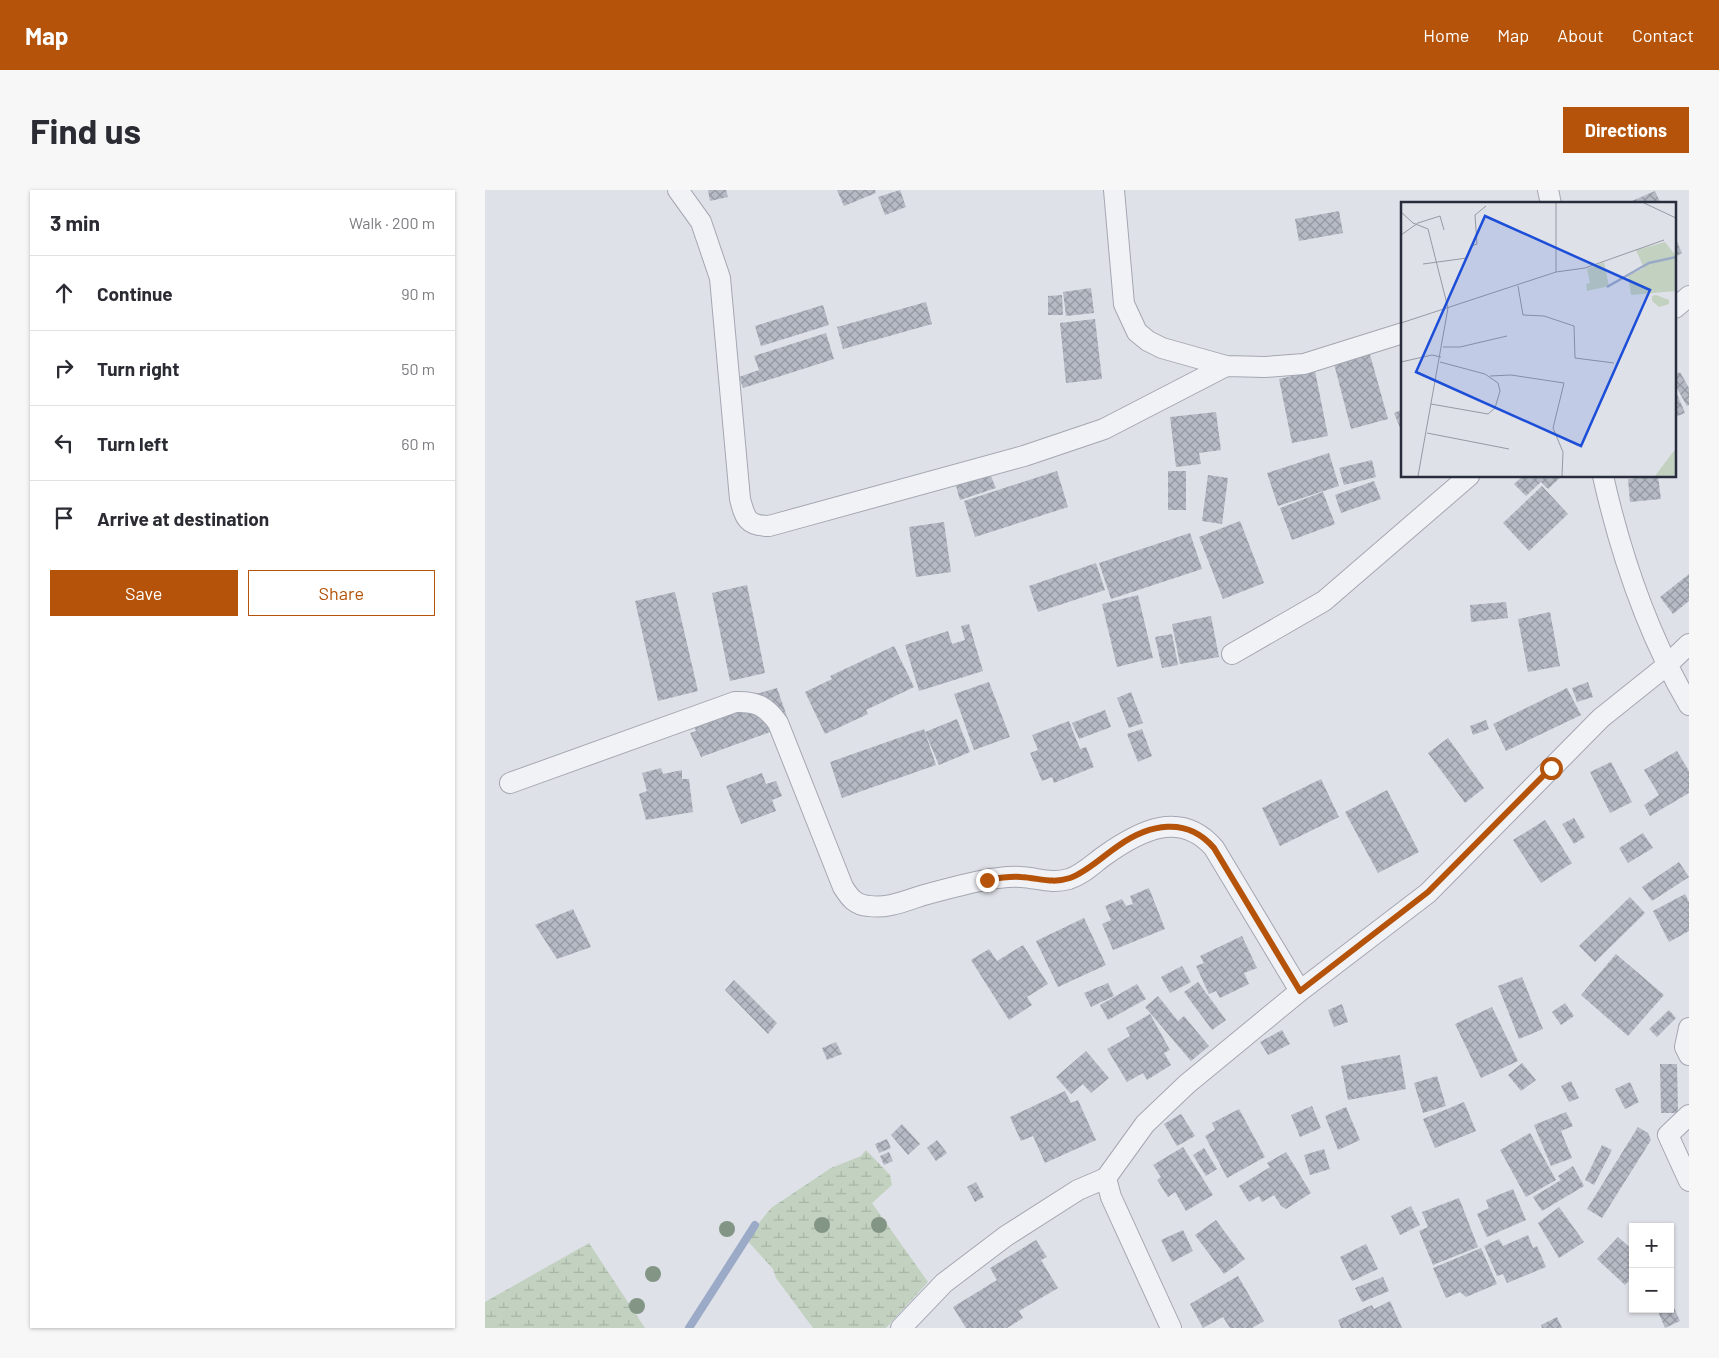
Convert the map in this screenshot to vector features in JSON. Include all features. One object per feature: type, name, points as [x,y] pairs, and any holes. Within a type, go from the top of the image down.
[{"type":"street","points":[[678,190],[701,222],[720,278],[740,499],[748,521],[756,526],[769,526],[1024,456],[1104,429],[1225,366]]},
{"type":"street","points":[[1114,190],[1124,304],[1137,332],[1162,348],[1225,366],[1265,367],[1304,364],[1401,334]]},
{"type":"street","points":[[1677,306],[1689,296]]},
{"type":"street","points":[[1232,654],[1324,601],[1467,478]]},
{"type":"street","points":[[1604,478],[1623,555],[1666,666],[1689,705]]},
{"type":"street","points":[[901,1328],[944,1283],[1005,1236],[1078,1190],[1106,1178],[1145,1124],[1187,1084],[1300,991],[1428,892],[1601,718],[1666,666],[1689,644]]},
{"type":"street","points":[[510,783],[735,702],[749,702],[761,705],[770,711],[778,723],[843,887],[853,902],[869,906],[888,906],[959,886],[1010,877],[1047,882],[1061,880],[1078,874],[1135,836],[1169,826],[1190,828],[1205,837],[1214,848],[1300,991]]},
{"type":"street","points":[[1689,1028],[1685,1046],[1689,1055]]},
{"type":"street","points":[[1689,1115],[1668,1135],[1689,1181]]},
{"type":"street","points":[[1106,1178],[1111,1197],[1171,1328]]},
{"type":"green space","points":[[866,1150],[890,1175],[892,1185],[872,1203],[928,1282],[886,1328],[813,1328],[776,1278],[773,1269],[746,1239],[771,1208],[831,1168],[861,1156]]},
{"type":"green space","points":[[589,1243],[645,1328],[485,1328],[485,1302]]},
{"type":"building","points":[[708,190],[726,190],[728,197],[710,201]]},
{"type":"building","points":[[837,190],[875,190],[876,193],[844,206]]},
{"type":"building","points":[[900,190],[906,207],[885,215],[878,197]]},
{"type":"building","points":[[1655,191],[1660,202],[1630,202]]},
{"type":"building","points":[[1339,211],[1343,233],[1299,241],[1295,219]]},
{"type":"building","points":[[1677,242],[1682,253],[1677,256]]},
{"type":"building","points":[[1091,288],[1094,313],[1066,316],[1063,292]]},
{"type":"building","points":[[1062,295],[1063,315],[1048,315],[1048,296]]},
{"type":"building","points":[[926,302],[932,324],[843,349],[837,327]]},
{"type":"building","points":[[823,305],[829,325],[761,346],[755,326]]},
{"type":"building","points":[[1095,319],[1102,379],[1066,383],[1060,323]]},
{"type":"building","points":[[826,333],[834,359],[743,388],[739,377],[759,370],[754,356]]},
{"type":"building","points":[[1369,351],[1388,419],[1351,429],[1333,360]]},
{"type":"building","points":[[1315,371],[1328,436],[1292,443],[1279,379]]},
{"type":"building","points":[[1680,372],[1689,388],[1689,405],[1687,406],[1677,388],[1677,374]]},
{"type":"building","points":[[1677,394],[1685,413],[1677,416]]},
{"type":"building","points":[[1401,410],[1401,430],[1394,413]]},
{"type":"building","points":[[1216,412],[1221,450],[1199,453],[1201,464],[1176,467],[1170,417]]},
{"type":"building","points":[[1329,453],[1339,486],[1278,506],[1267,473]]},
{"type":"building","points":[[1372,460],[1376,477],[1344,485],[1339,468]]},
{"type":"building","points":[[1057,471],[1068,507],[975,537],[964,501]]},
{"type":"building","points":[[1168,471],[1186,471],[1186,510],[1168,510]]},
{"type":"building","points":[[990,474],[996,488],[960,500],[956,486]]},
{"type":"building","points":[[1208,475],[1228,478],[1222,524],[1202,521]]},
{"type":"building","points":[[1521,478],[1560,478],[1548,489],[1541,482],[1526,496],[1514,484]]},
{"type":"building","points":[[1658,478],[1661,499],[1630,502],[1628,479]]},
{"type":"building","points":[[1374,481],[1381,499],[1341,513],[1335,495]]},
{"type":"building","points":[[1542,486],[1568,514],[1529,551],[1503,523]]},
{"type":"building","points":[[1323,492],[1335,524],[1292,540],[1280,508]]},
{"type":"building","points":[[1240,521],[1264,583],[1223,599],[1199,537]]},
{"type":"building","points":[[944,522],[951,572],[916,577],[909,527]]},
{"type":"building","points":[[1190,533],[1202,569],[1111,599],[1099,563]]},
{"type":"building","points":[[1096,563],[1105,590],[1038,612],[1029,586]]},
{"type":"building","points":[[1689,574],[1689,601],[1673,614],[1660,597]]},
{"type":"building","points":[[747,585],[765,673],[730,681],[712,593]]},
{"type":"building","points":[[675,592],[698,691],[658,701],[635,601]]},
{"type":"building","points":[[1138,595],[1153,658],[1117,667],[1102,604]]},
{"type":"building","points":[[1506,602],[1508,618],[1471,622],[1470,605]]},
{"type":"building","points":[[1550,612],[1560,666],[1528,672],[1518,619]]},
{"type":"building","points":[[1211,616],[1219,657],[1180,664],[1172,624]]},
{"type":"building","points":[[969,624],[983,671],[919,691],[905,645],[948,631],[952,644],[965,640],[961,626]]},
{"type":"building","points":[[1172,634],[1178,665],[1162,668],[1155,637]]},
{"type":"building","points":[[894,646],[914,687],[866,710],[868,714],[825,734],[805,692],[832,679],[830,676]]},
{"type":"building","points":[[989,682],[1010,737],[974,750],[954,694]]},
{"type":"building","points":[[1588,682],[1593,697],[1577,702],[1572,688]]},
{"type":"building","points":[[777,688],[790,725],[701,757],[690,733],[696,731],[689,713]]},
{"type":"building","points":[[1567,688],[1581,715],[1506,751],[1493,724]]},
{"type":"building","points":[[1131,692],[1143,723],[1129,728],[1117,698]]},
{"type":"building","points":[[1105,710],[1111,727],[1079,739],[1072,723]]},
{"type":"building","points":[[957,719],[970,752],[939,765],[925,732]]},
{"type":"building","points":[[1486,720],[1489,729],[1473,735],[1470,726]]},
{"type":"building","points":[[1069,721],[1080,749],[1086,747],[1094,767],[1054,783],[1052,777],[1042,781],[1030,753],[1038,750],[1032,735]]},
{"type":"building","points":[[924,729],[936,765],[842,798],[830,762]]},
{"type":"building","points":[[1142,729],[1152,756],[1138,762],[1127,734]]},
{"type":"building","points":[[1448,738],[1484,788],[1465,803],[1428,753]]},
{"type":"building","points":[[1677,751],[1689,771],[1689,793],[1650,816],[1644,805],[1659,795],[1644,770]]},
{"type":"building","points":[[1611,762],[1632,802],[1610,813],[1590,772]]},
{"type":"building","points":[[661,768],[663,774],[682,770],[682,779],[689,779],[693,812],[646,820],[639,794],[647,791],[642,773]]},
{"type":"building","points":[[762,773],[766,784],[776,781],[782,796],[772,800],[776,811],[741,824],[726,786]]},
{"type":"building","points":[[1321,779],[1339,817],[1280,846],[1262,808]]},
{"type":"building","points":[[1387,790],[1419,852],[1378,873],[1345,812]]},
{"type":"building","points":[[1574,818],[1585,837],[1574,844],[1562,824]]},
{"type":"building","points":[[1545,820],[1572,863],[1541,883],[1513,840]]},
{"type":"building","points":[[1643,833],[1653,848],[1628,863],[1619,848]]},
{"type":"building","points":[[1679,862],[1689,877],[1652,901],[1642,887]]},
{"type":"building","points":[[1149,888],[1165,929],[1113,950],[1102,924],[1111,920],[1105,906],[1122,899],[1126,906],[1133,904],[1130,896]]},
{"type":"building","points":[[1685,894],[1689,902],[1689,931],[1669,942],[1653,911]]},
{"type":"building","points":[[1630,897],[1645,913],[1595,962],[1579,946]]},
{"type":"building","points":[[573,909],[591,947],[557,959],[535,925]]},
{"type":"building","points":[[1084,918],[1106,965],[1058,987],[1036,941]]},
{"type":"building","points":[[1242,936],[1257,968],[1244,973],[1249,984],[1220,998],[1216,991],[1209,994],[1196,966],[1204,963],[1200,956]]},
{"type":"building","points":[[1023,945],[1048,984],[1027,997],[1032,1005],[1009,1020],[971,960],[989,949],[997,961]]},
{"type":"building","points":[[1616,954],[1664,995],[1628,1036],[1581,995]]},
{"type":"building","points":[[1182,966],[1191,982],[1170,993],[1161,977]]},
{"type":"building","points":[[1522,977],[1543,1029],[1519,1039],[1498,986]]},
{"type":"building","points":[[734,980],[777,1023],[768,1034],[725,990]]},
{"type":"building","points":[[1198,982],[1226,1020],[1212,1030],[1184,992]]},
{"type":"building","points":[[1108,983],[1114,996],[1091,1007],[1084,993]]},
{"type":"building","points":[[1137,984],[1146,999],[1108,1020],[1100,1005]]},
{"type":"building","points":[[1158,996],[1178,1021],[1184,1016],[1209,1046],[1191,1061],[1145,1007]]},
{"type":"building","points":[[1565,1003],[1574,1016],[1561,1025],[1552,1012]]},
{"type":"building","points":[[1342,1004],[1348,1022],[1334,1027],[1328,1010]]},
{"type":"building","points":[[1492,1007],[1518,1061],[1481,1078],[1455,1024]]},
{"type":"building","points":[[1669,1010],[1676,1018],[1657,1037],[1649,1029]]},
{"type":"building","points":[[1150,1014],[1170,1050],[1164,1053],[1171,1065],[1147,1080],[1143,1073],[1127,1082],[1107,1049],[1130,1036],[1126,1028]]},
{"type":"building","points":[[1282,1030],[1290,1044],[1268,1055],[1260,1042]]},
{"type":"building","points":[[836,1042],[842,1054],[827,1060],[822,1048]]},
{"type":"building","points":[[1086,1051],[1109,1078],[1091,1093],[1083,1084],[1071,1094],[1056,1077]]},
{"type":"building","points":[[1400,1055],[1406,1089],[1348,1100],[1341,1066]]},
{"type":"building","points":[[1522,1063],[1536,1080],[1521,1091],[1508,1075]]},
{"type":"building","points":[[1660,1064],[1677,1064],[1678,1113],[1661,1113]]},
{"type":"building","points":[[1437,1076],[1446,1106],[1423,1113],[1414,1083]]},
{"type":"building","points":[[1571,1081],[1579,1098],[1569,1102],[1561,1086]]},
{"type":"building","points":[[1630,1082],[1639,1102],[1625,1109],[1615,1089]]},
{"type":"building","points":[[1065,1091],[1071,1103],[1078,1100],[1096,1140],[1045,1163],[1033,1136],[1021,1141],[1010,1117]]},
{"type":"building","points":[[1464,1102],[1476,1131],[1435,1148],[1423,1119]]},
{"type":"building","points":[[1312,1106],[1321,1128],[1300,1137],[1291,1115]]},
{"type":"building","points":[[1346,1107],[1360,1140],[1338,1150],[1325,1116]]},
{"type":"building","points":[[1239,1109],[1265,1157],[1227,1178],[1205,1136],[1215,1130],[1212,1123]]},
{"type":"building","points":[[1566,1112],[1573,1126],[1561,1131],[1572,1158],[1551,1166],[1534,1125]]},
{"type":"building","points":[[1181,1114],[1195,1136],[1177,1146],[1164,1124]]},
{"type":"building","points":[[902,1124],[920,1144],[908,1155],[891,1135]]},
{"type":"building","points":[[1638,1127],[1648,1133],[1651,1140],[1602,1218],[1587,1209]]},
{"type":"building","points":[[1530,1133],[1556,1180],[1526,1197],[1500,1150]]},
{"type":"building","points":[[887,1139],[891,1148],[879,1153],[875,1144]]},
{"type":"building","points":[[937,1140],[947,1153],[936,1161],[927,1148]]},
{"type":"building","points":[[1602,1145],[1612,1150],[1594,1185],[1585,1180]]},
{"type":"building","points":[[1183,1147],[1213,1195],[1186,1211],[1175,1192],[1168,1197],[1157,1180],[1161,1177],[1153,1165]]},
{"type":"building","points":[[1204,1148],[1217,1169],[1206,1176],[1193,1155]]},
{"type":"building","points":[[1324,1149],[1330,1169],[1310,1175],[1304,1155]]},
{"type":"building","points":[[889,1152],[893,1161],[884,1165],[880,1156]]},
{"type":"building","points":[[1286,1152],[1311,1193],[1286,1209],[1281,1206],[1274,1195],[1262,1202],[1259,1196],[1249,1202],[1239,1186],[1270,1167],[1267,1163]]},
{"type":"building","points":[[1573,1166],[1584,1186],[1542,1211],[1533,1197],[1561,1180],[1558,1176]]},
{"type":"building","points":[[976,1182],[984,1197],[975,1202],[967,1187]]},
{"type":"building","points":[[1513,1189],[1526,1220],[1487,1237],[1477,1214],[1489,1208],[1486,1200]]},
{"type":"building","points":[[1459,1198],[1478,1247],[1433,1265],[1419,1231],[1428,1227],[1422,1212]]},
{"type":"building","points":[[1411,1206],[1420,1225],[1400,1235],[1391,1216]]},
{"type":"building","points":[[1559,1207],[1584,1242],[1559,1258],[1538,1223]]},
{"type":"building","points":[[1216,1220],[1245,1259],[1224,1274],[1195,1235]]},
{"type":"building","points":[[1183,1230],[1193,1251],[1172,1262],[1161,1240]]},
{"type":"building","points":[[1528,1235],[1533,1248],[1537,1246],[1546,1267],[1507,1283],[1503,1274],[1497,1276],[1484,1246],[1499,1239],[1503,1246]]},
{"type":"building","points":[[1618,1237],[1629,1247],[1629,1280],[1625,1285],[1597,1259]]},
{"type":"building","points":[[1036,1240],[1047,1257],[1041,1260],[1058,1288],[1019,1311],[1023,1318],[1007,1328],[966,1328],[953,1307],[997,1280],[990,1268]]},
{"type":"building","points":[[1366,1244],[1378,1269],[1352,1281],[1340,1257]]},
{"type":"building","points":[[1481,1248],[1497,1284],[1466,1297],[1460,1292],[1446,1298],[1433,1268]]},
{"type":"building","points":[[1238,1276],[1264,1321],[1252,1328],[1230,1328],[1223,1317],[1203,1328],[1190,1304]]},
{"type":"building","points":[[1383,1277],[1389,1291],[1362,1302],[1355,1288]]},
{"type":"building","points":[[1390,1301],[1402,1328],[1341,1328],[1338,1320],[1372,1305],[1374,1309]]},
{"type":"building","points":[[1674,1308],[1680,1321],[1665,1328],[1659,1313],[1674,1313]]},
{"type":"building","points":[[1557,1317],[1562,1328],[1542,1328],[1541,1325]]},
{"type":"waterway","points":[[689,1328],[755,1225]]},
{"type":"route","points":[[987,880],[1021,877],[1047,882],[1071,878],[1120,844],[1135,836],[1150,830],[1169,826],[1190,828],[1205,837],[1214,848],[1300,991],[1391,923],[1428,892],[1551,768]]}]
